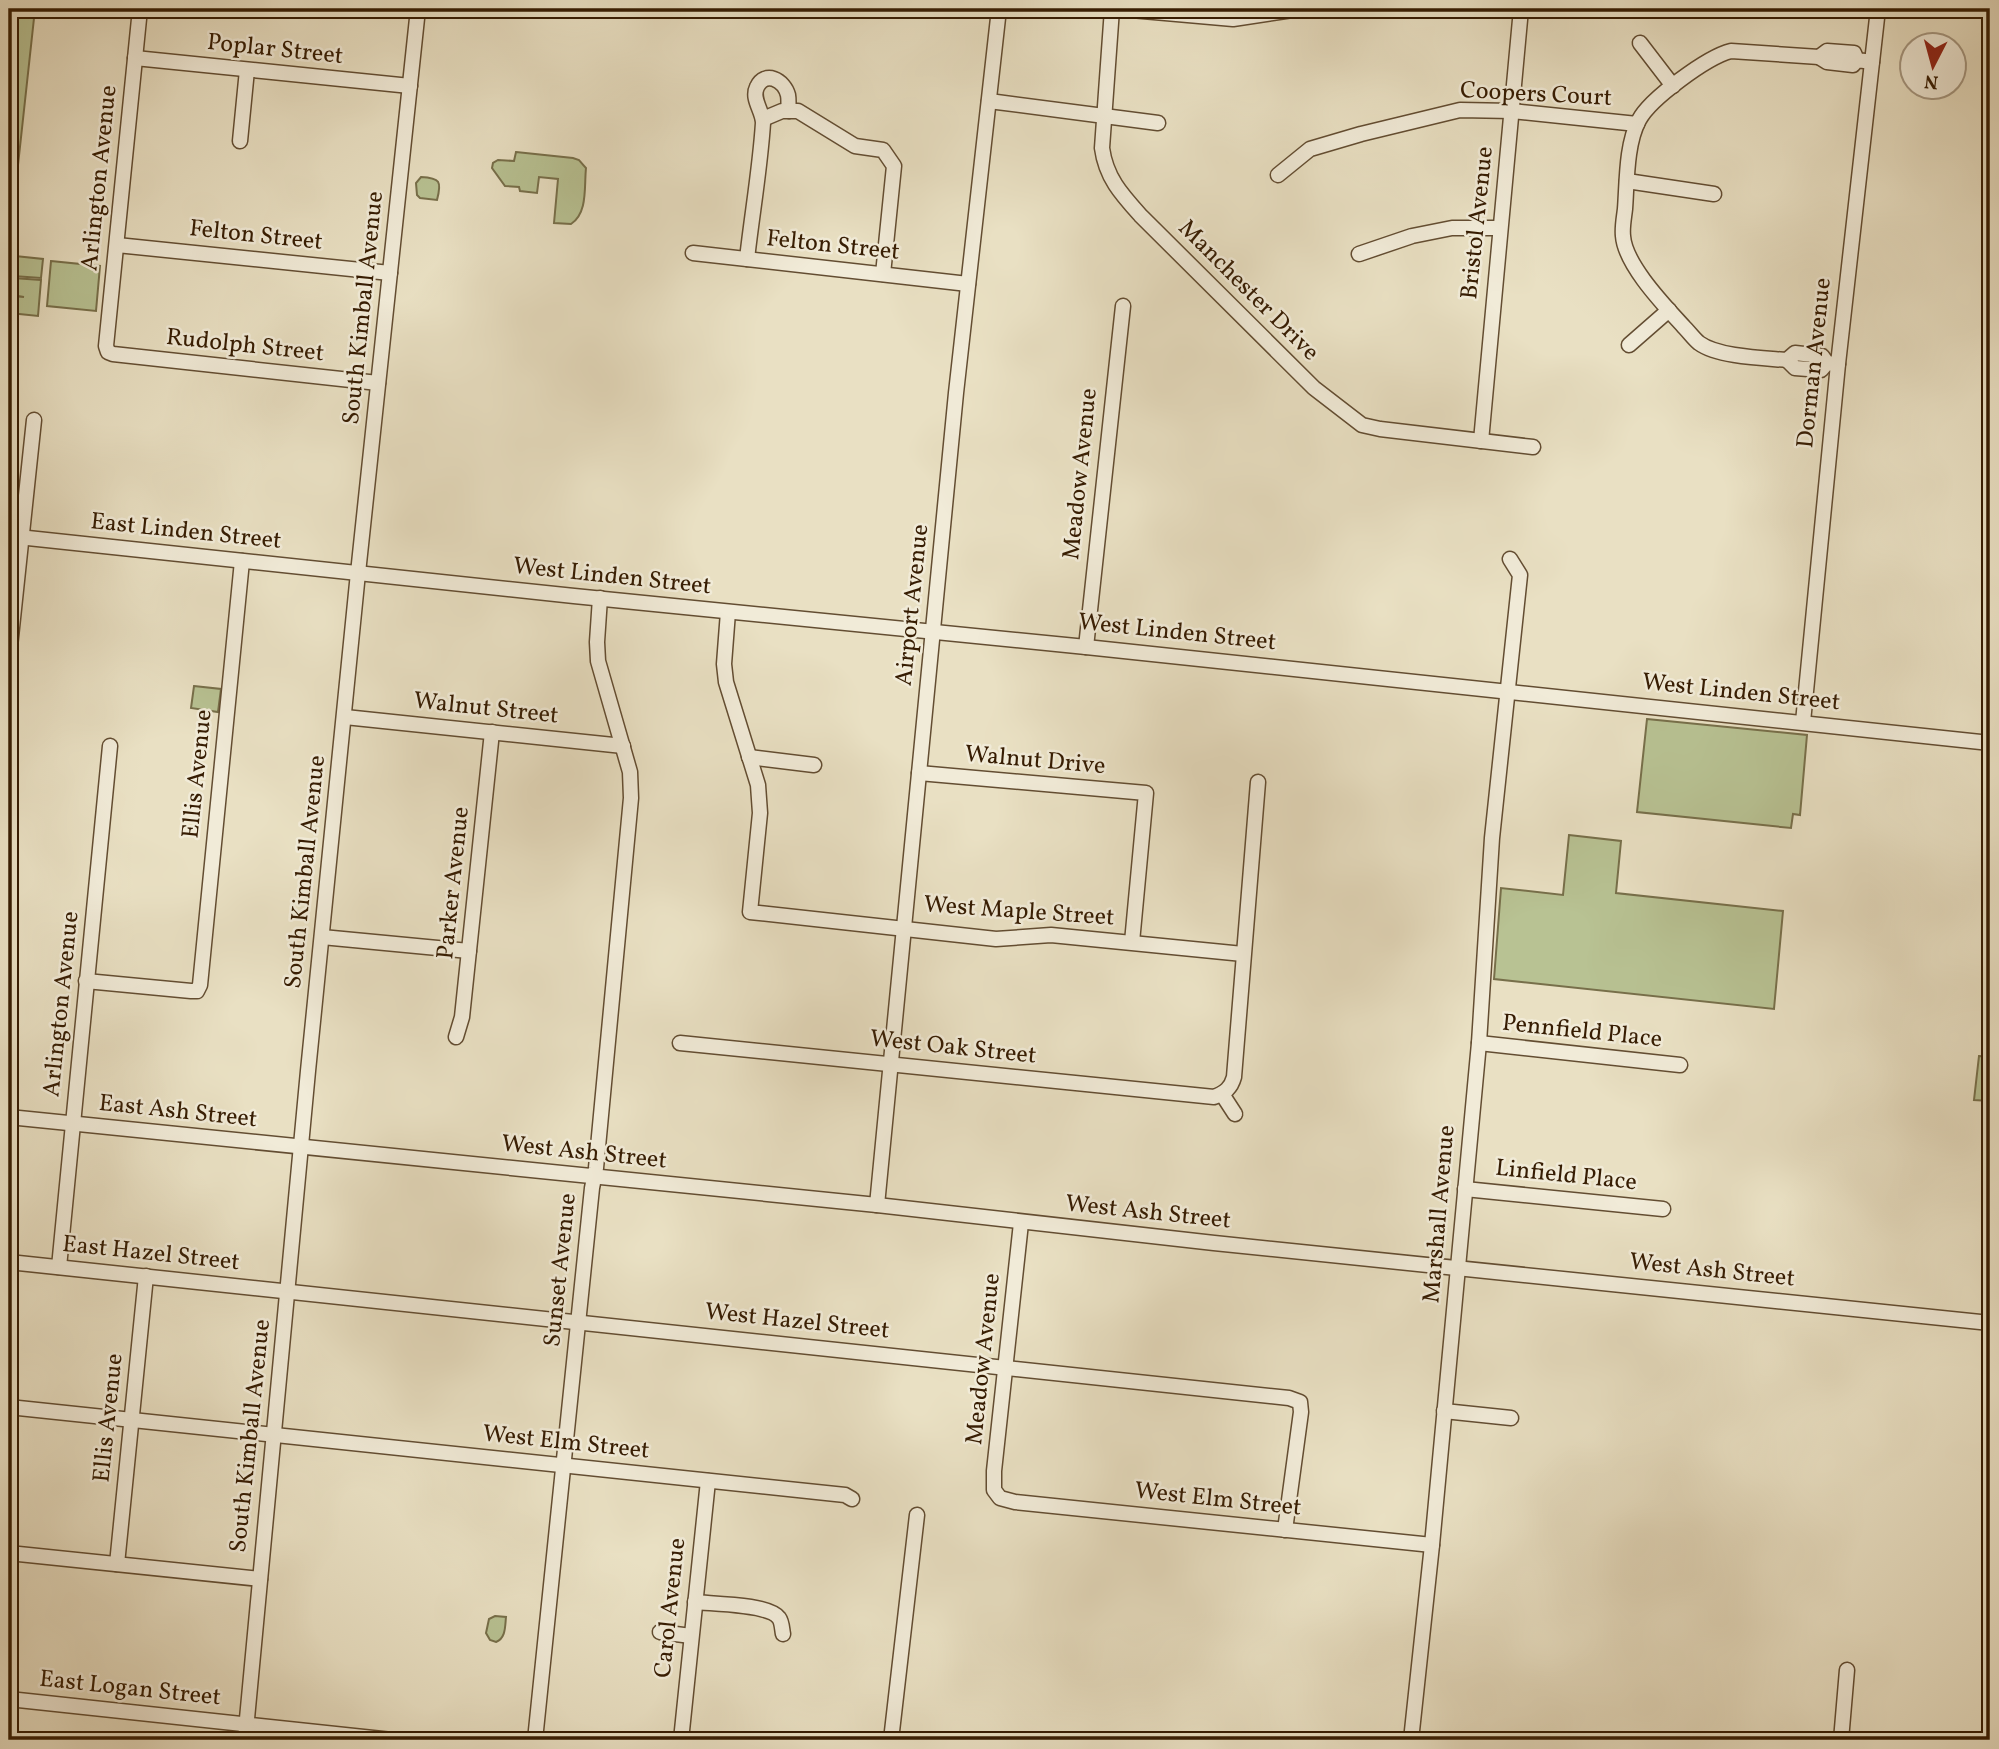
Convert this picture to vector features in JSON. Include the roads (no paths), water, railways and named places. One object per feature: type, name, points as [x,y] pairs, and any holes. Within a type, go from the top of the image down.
[{"type":"street","name":"Arlington Avenue","points":[[108,352],[106,346],[140,9]]},
{"type":"street","name":"South Kimball Avenue","points":[[245,1740],[358,573],[418,9]]},
{"type":"street","name":"Airport Avenue","points":[[877,1205],[968,284],[999,9]]},
{"type":"street","name":"Manchester Drive","points":[[1112,9],[1102,148],[1104,164],[1118,191],[1202,279],[1314,388],[1362,425],[1533,447]]},
{"type":"street","points":[[1120,9],[1233,19],[1299,9]]},
{"type":"street","name":"Bristol Avenue","points":[[1481,441],[1521,9]]},
{"type":"street","name":"Dorman Avenue","points":[[1802,722],[1832,364],[1864,61],[1878,9]]},
{"type":"street","points":[[1640,43],[1673,86]]},
{"type":"street","points":[[1832,364],[1822,356],[1795,353],[1787,360],[1751,358],[1719,351],[1700,343],[1655,295],[1630,258],[1623,237],[1627,181],[1631,144],[1639,120],[1673,86],[1703,63],[1720,54],[1731,51],[1819,57],[1828,51],[1854,53],[1864,61]]},
{"type":"street","name":"Poplar Street","points":[[135,58],[410,86]]},
{"type":"street","points":[[240,141],[247,70]]},
{"type":"street","points":[[747,259],[763,120],[754,96],[762,80],[776,78],[782,84],[788,95],[789,111]]},
{"type":"street","points":[[989,101],[1158,123]]},
{"type":"street","name":"Coopers Court","points":[[1278,175],[1310,149],[1460,110],[1512,111],[1637,124]]},
{"type":"street","points":[[763,120],[782,111],[798,111],[855,146],[883,150],[894,166],[883,274]]},
{"type":"street","points":[[1627,181],[1714,194]]},
{"type":"street","points":[[1359,254],[1412,236],[1452,228],[1500,228]]},
{"type":"street","name":"Felton Street","points":[[117,245],[390,273]]},
{"type":"street","name":"Felton Street","points":[[693,253],[968,284]]},
{"type":"street","name":"Meadow Avenue","points":[[1086,647],[1123,306]]},
{"type":"street","points":[[1629,345],[1669,310]]},
{"type":"street","name":"Rudolph Street","points":[[108,352],[378,383]]},
{"type":"street","points":[[9,656],[15,536],[34,421]]},
{"type":"street","name":"East Linden Street","points":[[15,536],[358,573]]},
{"type":"street","name":"Marshall Avenue","points":[[1410,1740],[1432,1545],[1479,1044],[1492,838],[1520,575],[1510,559]]},
{"type":"street","name":"Ellis Avenue","points":[[86,981],[197,991],[200,985],[242,561]]},
{"type":"street","name":"West Linden Street","points":[[358,573],[1990,743]]},
{"type":"street","name":"Sunset Avenue","points":[[535,1740],[596,1168],[631,798],[631,772],[598,661],[600,598]]},
{"type":"street","points":[[728,612],[724,664],[726,682],[749,757],[814,765]]},
{"type":"street","name":"Walnut Street","points":[[345,717],[623,746]]},
{"type":"street","name":"Parker Avenue","points":[[456,1037],[462,1017],[492,732]]},
{"type":"street","name":"Arlington Avenue","points":[[59,1267],[110,746]]},
{"type":"street","name":"West Maple Street","points":[[749,757],[758,785],[760,813],[750,912],[996,939],[1051,935],[1243,954]]},
{"type":"street","name":"Walnut Drive","points":[[919,774],[1146,793],[1132,943]]},
{"type":"street","points":[[1235,1114],[1222,1094],[1229,1089],[1234,1077],[1258,782]]},
{"type":"street","points":[[322,937],[469,951]]},
{"type":"street","name":"West Oak Street","points":[[680,1043],[1214,1097],[1222,1094]]},
{"type":"street","name":"Pennfield Place","points":[[1479,1044],[1680,1065]]},
{"type":"street","name":"East Ash Street","points":[[9,1117],[301,1147]]},
{"type":"street","name":"West Ash Street","points":[[301,1147],[1990,1323]]},
{"type":"street","name":"Linfield Place","points":[[1465,1189],[1663,1209]]},
{"type":"street","name":"Meadow Avenue","points":[[1000,1498],[994,1490],[994,1471],[1021,1223]]},
{"type":"street","name":"East Hazel Street","points":[[9,1262],[288,1292]]},
{"type":"street","name":"Ellis Avenue","points":[[117,1564],[146,1276]]},
{"type":"street","name":"West Hazel Street","points":[[288,1292],[1289,1398],[1300,1402],[1301,1412],[1285,1530]]},
{"type":"street","name":"West Elm Street","points":[[9,1407],[845,1495],[852,1499]]},
{"type":"street","points":[[1444,1411],[1511,1418]]},
{"type":"street","name":"Carol Avenue","points":[[681,1740],[708,1481]]},
{"type":"street","name":"West Elm Street","points":[[1000,1498],[1014,1502],[1432,1545]]},
{"type":"street","points":[[891,1740],[917,1515]]},
{"type":"street","points":[[9,1553],[260,1579]]},
{"type":"street","points":[[695,1602],[767,1610],[778,1616],[783,1634]]},
{"type":"street","points":[[660,1632],[691,1636]]},
{"type":"street","points":[[1841,1740],[1847,1670]]},
{"type":"street","name":"East Logan Street","points":[[9,1699],[391,1740]]},
{"type":"waterway","points":[[512,9],[559,14]]}]
